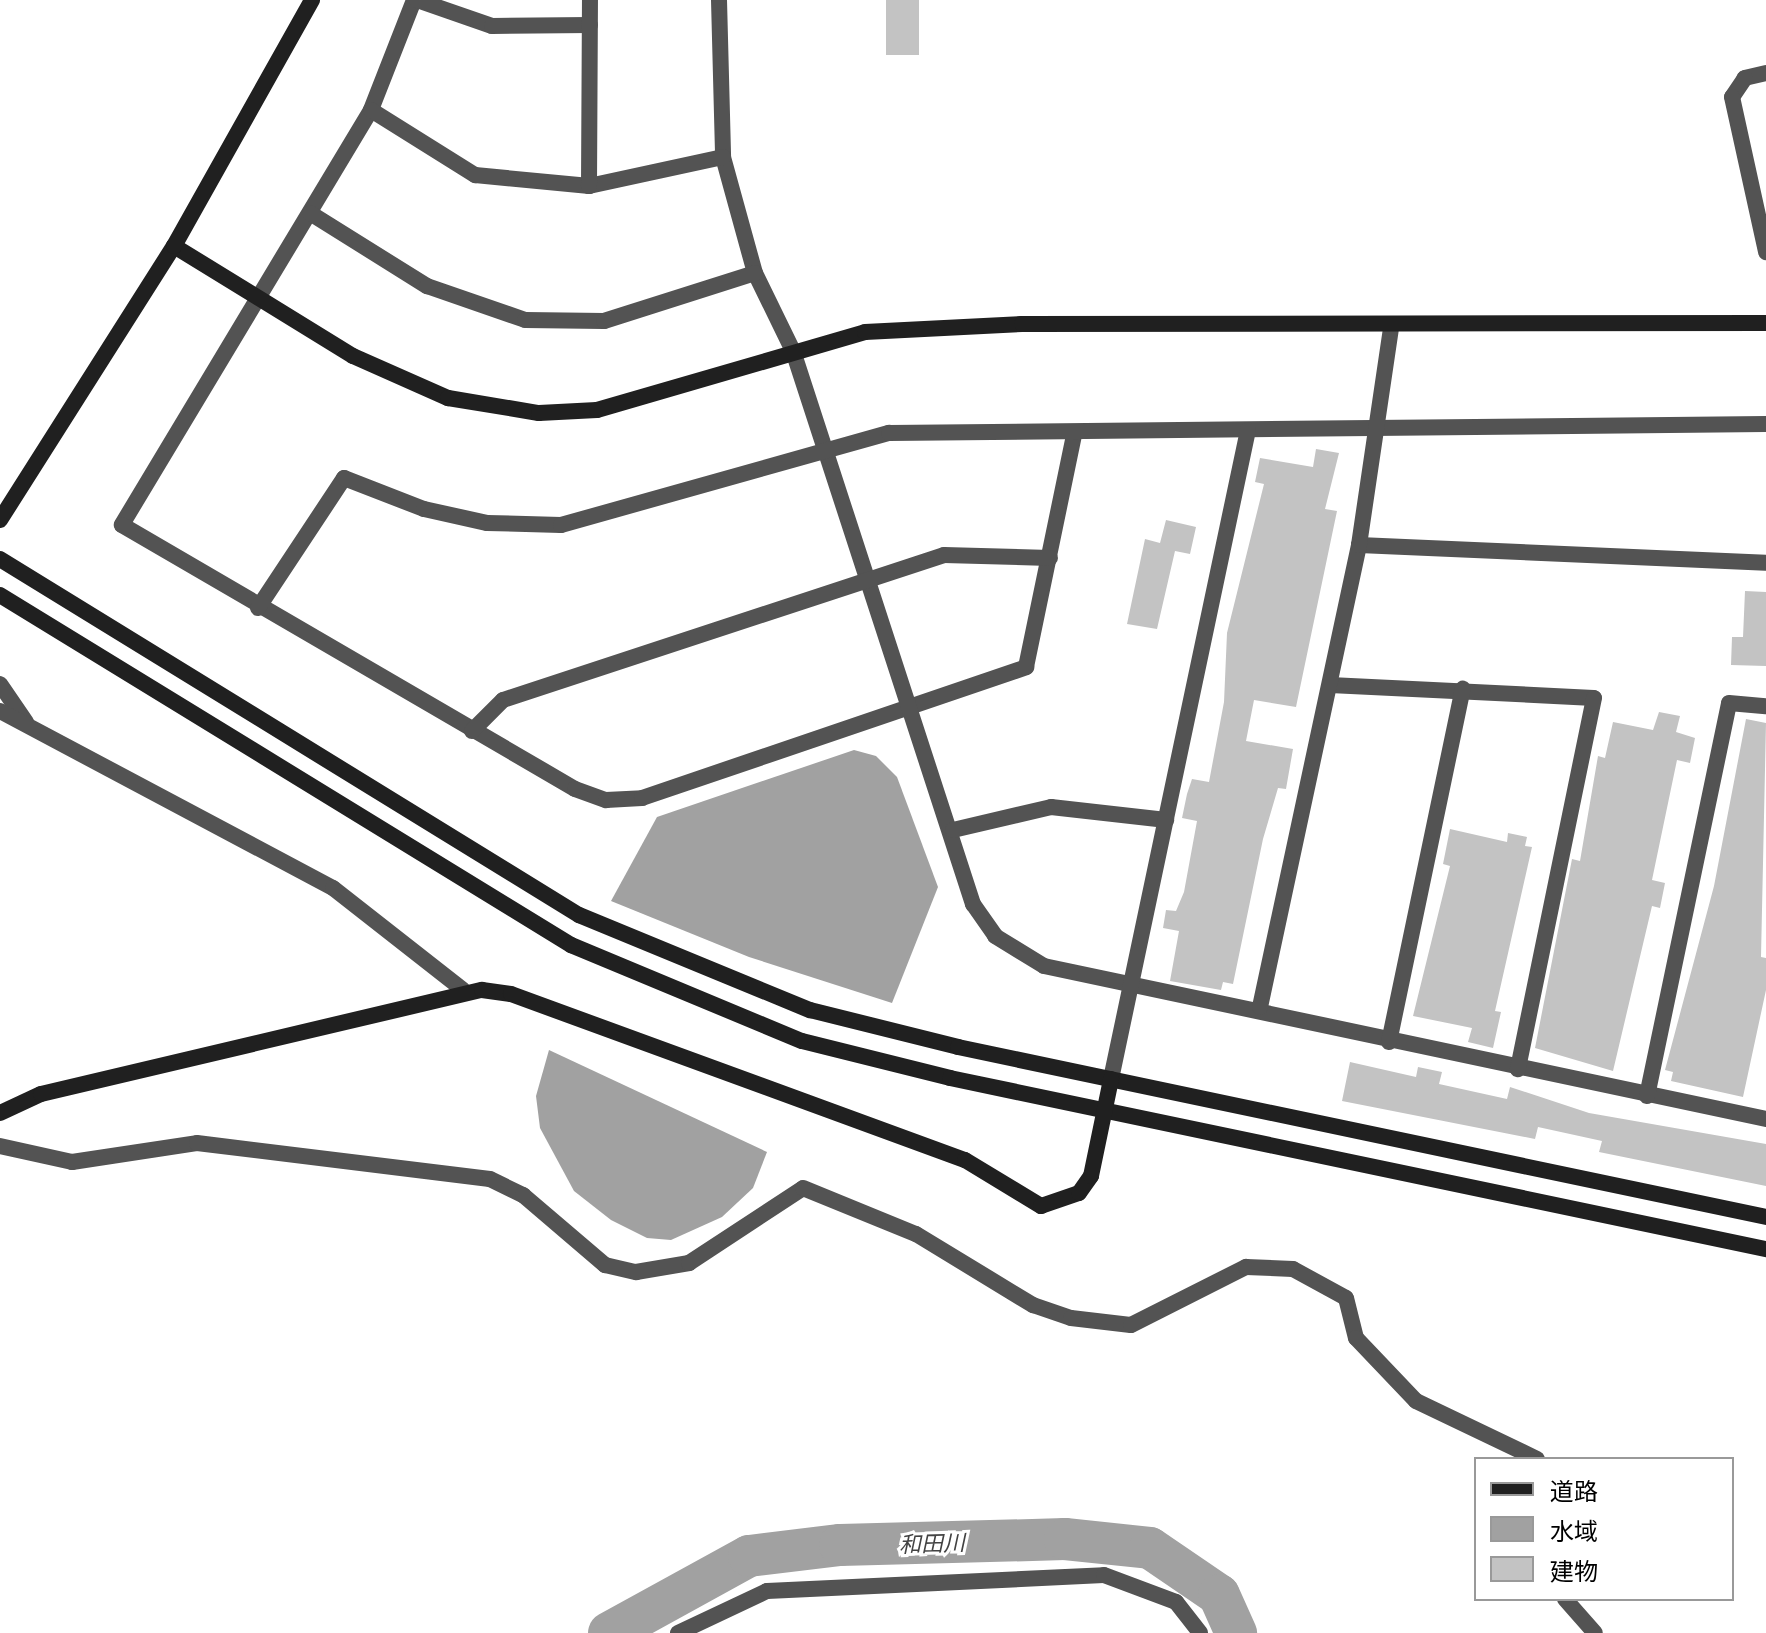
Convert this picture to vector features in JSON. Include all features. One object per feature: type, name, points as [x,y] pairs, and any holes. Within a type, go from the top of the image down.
[{"type":"street","points":[[0,520],[174,246],[312,0]]},
{"type":"street","points":[[590,25],[492,26],[416,0],[371,110],[261,300],[122,525],[258,608],[575,789],[606,800],[642,798],[911,709],[1026,667],[1074,435]]},
{"type":"street","points":[[589,186],[590,0]]},
{"type":"street","points":[[719,0],[723,157],[755,273],[793,351],[953,830],[973,904],[995,936],[1044,966],[1128,985],[1260,1007],[1389,1042],[1766,1119]]},
{"type":"street","points":[[1766,73],[1745,78],[1732,97],[1766,252]]},
{"type":"street","points":[[371,110],[475,175],[589,186],[723,157]]},
{"type":"street","points":[[310,213],[427,286],[525,320],[604,321],[755,273]]},
{"type":"street","points":[[174,246],[353,356],[448,398],[539,413],[597,410],[865,332],[1022,324],[1391,327],[1766,323]]},
{"type":"street","points":[[1260,1007],[1359,545],[1379,431],[1391,327]]},
{"type":"street","points":[[258,608],[344,478],[424,509],[487,523],[561,525],[826,447],[889,433],[1074,435],[1766,424]]},
{"type":"street","points":[[0,1113],[41,1094],[463,990],[511,994],[965,1160],[1041,1206],[1079,1193],[1091,1176],[1106,1111],[1128,985],[1248,430]]},
{"type":"street","points":[[1359,545],[1766,563]]},
{"type":"street","points":[[472,731],[503,700],[944,555],[1050,558]]},
{"type":"street","points":[[0,559],[579,915],[810,1010],[1111,1079],[1766,1217]]},
{"type":"street","points":[[0,595],[571,945],[802,1041],[1106,1111],[1766,1249]]},
{"type":"street","points":[[0,684],[28,726]]},
{"type":"street","points":[[1330,685],[1463,689],[1594,698],[1518,1069]]},
{"type":"street","points":[[1389,1042],[1463,689]]},
{"type":"street","points":[[1647,1096],[1729,703],[1766,706]]},
{"type":"street","points":[[0,711],[333,888],[463,990]]},
{"type":"street","points":[[953,830],[1051,807],[1166,820]]},
{"type":"street","points":[[0,1146],[72,1162],[197,1143],[490,1179],[523,1195],[605,1265],[636,1272],[689,1263],[803,1188],[916,1234],[1033,1305],[1071,1318],[1131,1325],[1246,1267],[1293,1269],[1346,1298],[1356,1338],[1416,1401],[1533,1457]]},
{"type":"street","points":[[678,1633],[767,1591],[1104,1575],[1176,1602],[1200,1633]]},
{"type":"street","points":[[1567,1601],[1595,1633]]},
{"type":"water","points":[[854,750],[876,756],[897,777],[938,887],[892,1003],[749,957],[611,901],[657,817]]},
{"type":"water","points":[[549,1050],[767,1152],[753,1188],[722,1217],[671,1240],[647,1238],[611,1220],[574,1191],[540,1128],[536,1096]]},
{"type":"building","points":[[886,0],[919,0],[919,55],[886,55]]},
{"type":"building","points":[[1316,449],[1339,453],[1325,509],[1337,511],[1296,707],[1254,700],[1246,741],[1293,749],[1286,789],[1278,788],[1263,839],[1233,984],[1223,982],[1221,990],[1170,981],[1179,931],[1163,928],[1166,910],[1176,911],[1184,892],[1197,821],[1182,818],[1192,779],[1209,782],[1224,702],[1227,633],[1264,484],[1255,482],[1260,458],[1313,467]]},
{"type":"building","points":[[1166,520],[1196,527],[1190,554],[1175,551],[1157,629],[1127,624],[1145,539],[1160,543]]},
{"type":"building","points":[[1745,591],[1766,592],[1766,666],[1731,665],[1732,637],[1743,637]]},
{"type":"building","points":[[1659,712],[1680,716],[1676,732],[1695,738],[1690,763],[1677,760],[1652,880],[1665,883],[1660,908],[1652,906],[1613,1071],[1535,1048],[1572,859],[1580,861],[1598,756],[1605,758],[1613,722],[1653,730]]},
{"type":"building","points":[[1746,719],[1766,723],[1761,957],[1766,958],[1766,990],[1743,1097],[1671,1081],[1673,1072],[1665,1070],[1714,886]]},
{"type":"building","points":[[1450,829],[1507,842],[1508,833],[1527,837],[1525,846],[1532,847],[1495,1011],[1501,1012],[1493,1048],[1468,1042],[1472,1028],[1413,1016],[1450,866],[1443,864]]},
{"type":"building","points":[[1350,1062],[1416,1077],[1418,1067],[1442,1072],[1439,1084],[1507,1099],[1510,1087],[1589,1113],[1766,1144],[1766,1186],[1599,1152],[1602,1141],[1538,1127],[1535,1139],[1342,1101]]},
{"type":"waterway","name":"和田川","points":[[609,1633],[749,1556],[840,1545],[1065,1539],[1150,1548],[1219,1595],[1236,1633]]}]
